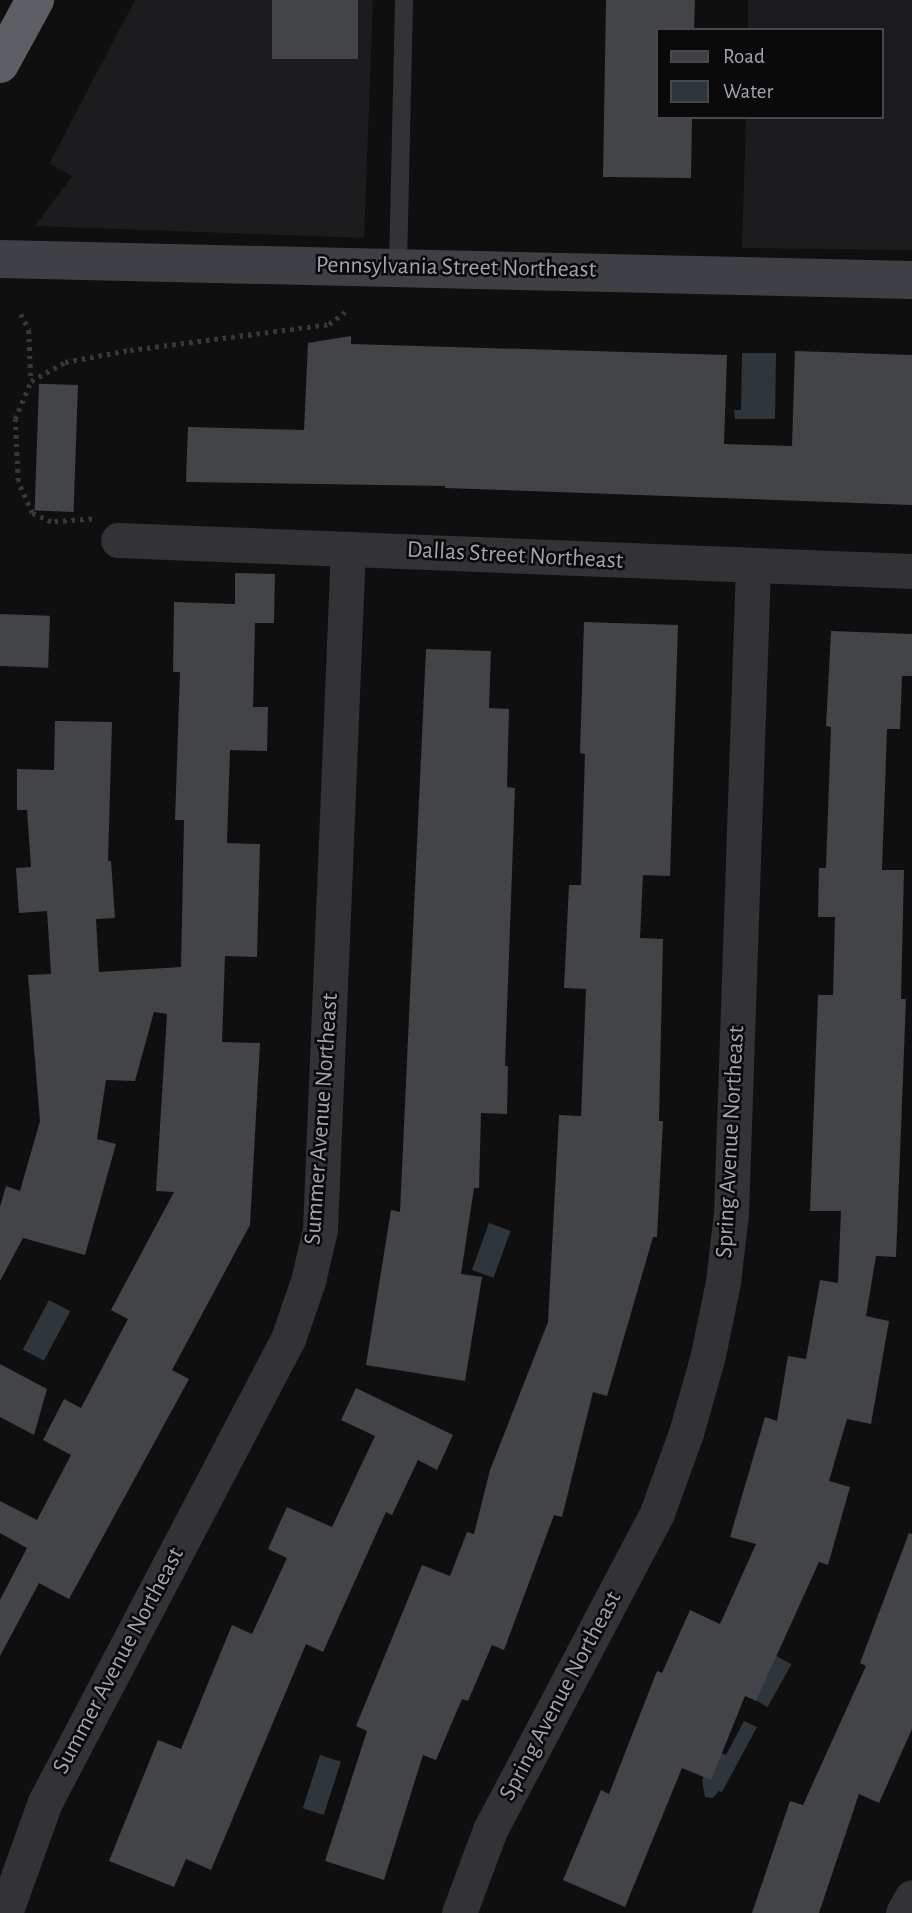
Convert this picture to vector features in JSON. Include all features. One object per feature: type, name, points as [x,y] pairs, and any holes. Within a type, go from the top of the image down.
[{"type":"highway","points":[[0,64],[35,0]]},
{"type":"street","name":"Pennsylvania Street Northeast","points":[[9,258],[912,280]]},
{"type":"street","name":"Dallas Street Northeast","points":[[111,529],[348,549],[753,567],[912,571]]},
{"type":"street","name":"Summer Avenue Northeast","points":[[5,1913],[45,1802],[288,1339],[308,1281],[320,1230],[348,549]]},
{"type":"street","name":"Spring Avenue Northeast","points":[[459,1913],[491,1830],[657,1514],[686,1433],[708,1355],[723,1282],[731,1213],[753,567]]},
{"type":"street","points":[[904,1913],[912,1897]]},
{"type":"lane","points":[[398,267],[404,0]]},
{"type":"path","points":[[31,381],[65,362],[130,350],[329,324],[345,312]]},
{"type":"path","points":[[20,314],[29,330],[31,381],[15,419],[18,481],[32,513],[51,523],[111,529]]},
{"type":"shaded area","points":[[135,0],[373,0],[364,238],[35,226],[72,176],[49,164]]},
{"type":"shaded area","points":[[748,0],[912,0],[912,250],[742,248],[746,119],[884,119],[884,28],[748,28]]},
{"type":"water","points":[[742,353],[776,353],[775,419],[735,419],[734,410],[741,410]]},
{"type":"water","points":[[489,1223],[511,1231],[494,1278],[472,1270]]},
{"type":"water","points":[[49,1300],[70,1311],[44,1361],[23,1349]]},
{"type":"water","points":[[773,1654],[791,1664],[768,1707],[749,1697]]},
{"type":"water","points":[[744,1721],[757,1727],[722,1792],[719,1791],[713,1798],[705,1797],[702,1780],[717,1751],[726,1755]]},
{"type":"water","points":[[320,1755],[341,1762],[324,1815],[303,1808]]},
{"type":"building","points":[[272,0],[358,0],[358,59],[272,59]]},
{"type":"building","points":[[606,0],[695,0],[694,28],[656,28],[656,119],[692,119],[691,178],[603,177]]},
{"type":"building","points":[[351,336],[351,344],[727,355],[724,444],[792,446],[795,351],[912,355],[912,505],[445,486],[186,482],[188,427],[304,430],[308,343]]},
{"type":"building","points":[[39,384],[78,385],[74,512],[35,511]]},
{"type":"building","points":[[235,573],[275,574],[274,623],[255,623],[253,707],[268,707],[267,751],[230,750],[227,843],[260,844],[257,957],[225,956],[222,1042],[260,1043],[250,1225],[172,1370],[189,1379],[69,1599],[39,1583],[0,1656],[0,1600],[27,1548],[0,1533],[0,1501],[37,1520],[71,1455],[43,1440],[64,1399],[81,1408],[128,1319],[111,1310],[174,1192],[156,1191],[167,1014],[154,1012],[135,1081],[106,1080],[97,1139],[116,1144],[85,1255],[23,1238],[0,1281],[0,1207],[6,1186],[20,1191],[40,1121],[28,975],[51,974],[47,911],[19,913],[16,868],[31,867],[27,810],[17,810],[17,769],[54,770],[55,721],[112,722],[108,861],[111,861],[115,918],[96,919],[99,972],[181,967],[184,820],[175,820],[180,672],[173,672],[174,602],[235,604]]},
{"type":"building","points":[[0,614],[50,616],[48,668],[0,666]]},
{"type":"building","points":[[584,622],[678,625],[670,876],[643,875],[640,938],[663,939],[659,1121],[663,1121],[657,1237],[653,1237],[607,1396],[593,1392],[562,1517],[554,1515],[504,1650],[492,1645],[468,1701],[462,1699],[436,1760],[423,1755],[384,1880],[325,1861],[367,1731],[356,1726],[422,1565],[450,1576],[467,1532],[474,1534],[490,1470],[548,1322],[559,1115],[581,1116],[586,989],[564,988],[569,885],[581,885],[585,754],[580,753]]},
{"type":"building","points":[[831,631],[912,634],[912,676],[902,676],[900,729],[887,729],[882,870],[904,870],[901,999],[906,999],[896,1257],[876,1256],[866,1316],[889,1321],[871,1424],[847,1419],[829,1481],[850,1487],[828,1565],[819,1562],[756,1701],[745,1696],[711,1780],[682,1768],[625,1907],[563,1880],[601,1790],[609,1794],[657,1671],[662,1673],[690,1610],[720,1624],[756,1544],[730,1537],[765,1417],[777,1421],[788,1356],[806,1359],[820,1280],[838,1283],[841,1211],[810,1211],[818,995],[833,995],[835,917],[818,917],[819,868],[826,868],[831,727],[826,726]]},
{"type":"building","points":[[426,649],[491,651],[489,708],[509,709],[507,787],[515,788],[505,1066],[508,1066],[507,1114],[481,1113],[479,1188],[474,1188],[461,1274],[482,1277],[465,1381],[366,1365],[391,1210],[400,1212]]},
{"type":"building","points":[[0,1364],[47,1389],[34,1435],[0,1417]]},
{"type":"building","points":[[356,1388],[453,1435],[437,1470],[418,1460],[392,1515],[386,1512],[323,1652],[306,1644],[211,1870],[186,1859],[174,1887],[109,1861],[158,1740],[181,1749],[232,1625],[252,1634],[287,1558],[268,1549],[287,1507],[332,1527],[375,1436],[341,1420]]},
{"type":"building","points":[[909,1533],[912,1534],[912,1729],[879,1803],[859,1794],[819,1913],[752,1913],[790,1801],[803,1805],[866,1666],[860,1663]]}]
